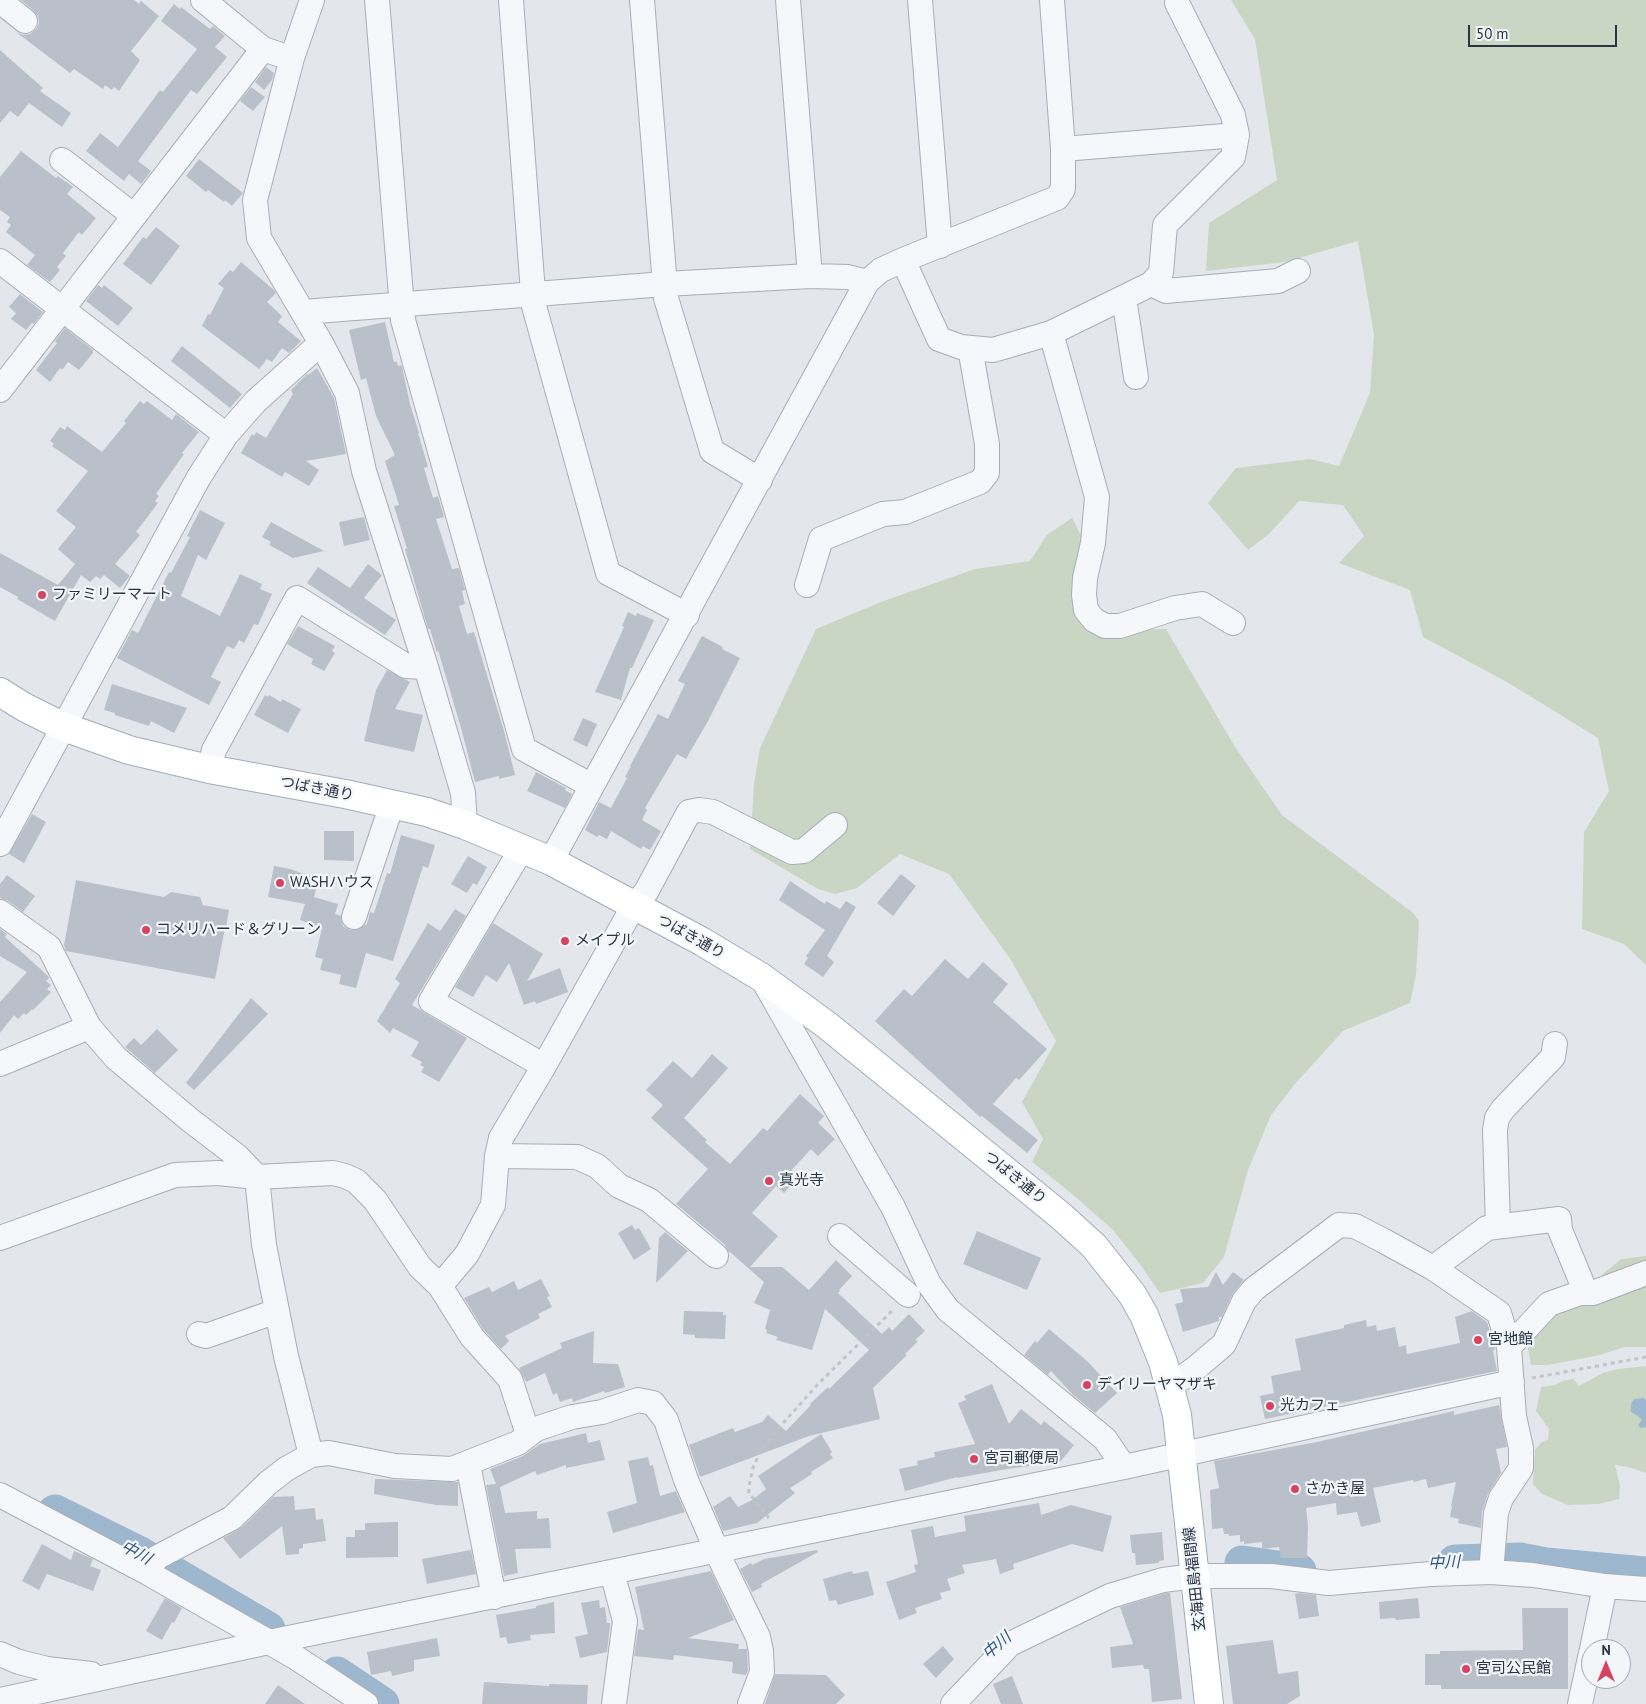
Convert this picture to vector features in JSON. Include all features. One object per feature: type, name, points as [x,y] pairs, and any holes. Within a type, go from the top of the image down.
[{"type":"main road","name":"つばき通り","points":[[0,692],[24,707],[64,727],[129,750],[209,769],[392,804],[427,812],[465,825],[551,861],[634,905],[761,977],[828,1026],[1061,1216],[1094,1246],[1118,1275],[1144,1315],[1171,1386],[1177,1414],[1181,1453]]},
{"type":"main road","name":"玄海田島福間線","points":[[1181,1453],[1209,1704]]},
{"type":"street","points":[[203,0],[263,49],[292,58]]},
{"type":"street","points":[[312,0],[292,58],[255,200],[259,238],[321,343],[346,393],[364,471],[426,667],[462,793],[465,825]]},
{"type":"street","points":[[377,0],[403,320],[524,749],[592,786]]},
{"type":"street","points":[[511,0],[534,306],[608,573],[687,615]]},
{"type":"street","points":[[642,0],[666,298],[712,451],[760,480]]},
{"type":"street","points":[[788,0],[810,276]]},
{"type":"street","points":[[920,0],[940,246]]},
{"type":"street","points":[[551,861],[687,615],[867,282],[881,270],[903,260],[1057,198],[1063,189],[1063,149],[1052,0]]},
{"type":"street","points":[[903,260],[939,338],[961,347],[970,348],[993,350],[1051,333],[1151,284],[1161,273],[1165,225],[1233,157],[1237,136],[1234,115],[1177,4],[1177,0]]},
{"type":"street","points":[[0,1],[25,21]]},
{"type":"street","points":[[0,390],[263,49]]},
{"type":"street","points":[[1063,149],[1237,136]]},
{"type":"street","points":[[62,160],[134,216]]},
{"type":"street","points":[[0,261],[226,435]]},
{"type":"street","points":[[1151,284],[1166,291],[1278,281],[1298,271]]},
{"type":"street","points":[[303,312],[665,284],[810,276],[848,277],[867,282]]},
{"type":"street","points":[[1124,298],[1136,377]]},
{"type":"street","points":[[1051,333],[1098,497],[1093,543],[1084,586],[1086,610],[1094,620],[1105,626],[1120,626],[1175,608],[1202,604],[1234,623]]},
{"type":"street","points":[[0,844],[199,477],[226,435],[256,401],[321,343]]},
{"type":"street","points":[[807,585],[821,539],[883,514],[905,512],[980,482],[987,473],[987,444],[970,348]]},
{"type":"street","points":[[209,769],[214,750],[297,598],[406,666],[426,667]]},
{"type":"street","points":[[354,917],[392,804]]},
{"type":"street","points":[[440,1286],[468,1254],[493,1204],[497,1156],[501,1138],[544,1066],[634,905],[646,892],[689,812],[700,810],[713,812],[792,852],[804,851],[835,825]]},
{"type":"street","points":[[522,848],[431,1001],[544,1066]]},
{"type":"street","points":[[0,912],[49,948],[89,1028],[116,1058],[190,1120],[237,1156],[257,1177],[264,1245],[286,1356],[311,1455]]},
{"type":"street","points":[[761,977],[893,1206],[929,1284],[948,1310],[1105,1439],[1124,1466]]},
{"type":"street","points":[[0,1064],[89,1028]]},
{"type":"street","points":[[1498,1226],[1495,1130],[1497,1118],[1503,1109],[1553,1057],[1554,1044]]},
{"type":"street","points":[[497,1156],[577,1157],[597,1166],[619,1186],[649,1200],[716,1256]]},
{"type":"street","points":[[0,1238],[175,1175],[218,1173],[257,1177],[333,1173],[345,1176],[356,1181],[375,1200],[420,1267],[440,1286],[472,1337],[510,1379],[528,1434]]},
{"type":"street","points":[[1433,1268],[1487,1228],[1559,1219],[1560,1230],[1586,1293]]},
{"type":"street","points":[[1171,1386],[1198,1367],[1224,1344],[1244,1301],[1254,1289],[1339,1225],[1355,1226],[1433,1268],[1499,1314],[1509,1347],[1514,1416],[1521,1448],[1521,1468],[1501,1498],[1496,1513],[1491,1572]]},
{"type":"street","points":[[840,1236],[908,1295]]},
{"type":"street","points":[[1509,1347],[1549,1304],[1580,1293],[1593,1293],[1646,1274]]},
{"type":"street","points":[[200,1334],[206,1336],[277,1310]]},
{"type":"street","points":[[7,1697],[1124,1466],[1512,1382]]},
{"type":"street","points":[[152,1566],[232,1518],[268,1483],[311,1455],[329,1453],[396,1466],[452,1469],[518,1443],[536,1429],[572,1417],[602,1412],[638,1400],[653,1403],[666,1420],[686,1480],[758,1637],[761,1650],[762,1672],[750,1704]]},
{"type":"street","points":[[468,1464],[494,1596]]},
{"type":"street","points":[[0,1495],[152,1566],[366,1704]]},
{"type":"street","points":[[612,1572],[625,1621],[614,1704]]},
{"type":"street","points":[[953,1704],[1010,1644],[1110,1596],[1163,1580],[1194,1576],[1271,1576],[1329,1583],[1431,1574],[1491,1572],[1533,1575],[1604,1586],[1646,1589]]},
{"type":"street","points":[[1593,1639],[1604,1586]]},
{"type":"street","points":[[0,1654],[19,1662],[47,1669],[115,1676]]},
{"type":"street","points":[[1580,1704],[1583,1689]]},
{"type":"path","points":[[783,1537],[749,1493],[753,1468],[760,1452],[818,1384],[908,1295]]},
{"type":"path","points":[[1512,1382],[1646,1358]]},
{"type":"green space","points":[[1231,0],[1646,0],[1646,965],[1624,944],[1582,929],[1584,832],[1609,791],[1598,738],[1507,682],[1423,637],[1410,590],[1339,563],[1364,536],[1343,505],[1299,501],[1270,533],[1248,550],[1208,503],[1236,468],[1310,459],[1339,466],[1370,393],[1374,335],[1358,241],[1285,262],[1206,271],[1209,223],[1277,180],[1255,39]]},
{"type":"green space","points":[[1072,518],[1088,549],[1090,630],[1166,629],[1235,747],[1282,815],[1412,912],[1419,921],[1416,975],[1410,1003],[1343,1031],[1294,1085],[1271,1115],[1248,1170],[1224,1257],[1203,1283],[1160,1293],[1113,1230],[1032,1162],[1043,1139],[1022,1102],[1056,1041],[1011,960],[949,874],[900,854],[857,888],[835,894],[818,889],[750,849],[754,784],[760,748],[816,629],[881,602],[975,569],[1030,561],[1047,535]]},
{"type":"green space","points":[[1646,1256],[1646,1347],[1624,1347],[1600,1355],[1548,1365],[1531,1365],[1528,1349],[1530,1340],[1547,1316],[1595,1284],[1604,1273],[1621,1259]]},
{"type":"green space","points":[[1646,1366],[1646,1473],[1629,1467],[1615,1465],[1620,1486],[1619,1499],[1598,1504],[1568,1505],[1542,1494],[1533,1484],[1535,1450],[1542,1442],[1548,1440],[1549,1429],[1536,1411],[1541,1387],[1573,1379],[1579,1386],[1603,1373],[1618,1369]]},
{"type":"water","points":[[1644,1398],[1646,1400],[1646,1427],[1641,1428],[1638,1425],[1642,1420],[1631,1412],[1631,1404],[1634,1399]]},
{"type":"building","points":[[21,0],[134,0],[139,4],[141,1],[159,16],[131,51],[140,60],[119,91],[114,87],[112,90],[105,85],[103,89],[74,69],[70,73],[16,32],[23,35],[30,34],[39,23],[38,16]]},
{"type":"building","points":[[174,4],[180,9],[181,7],[210,29],[213,26],[225,36],[215,47],[227,57],[197,94],[191,90],[138,161],[151,171],[141,184],[129,174],[124,181],[86,151],[100,133],[118,147],[160,90],[163,92],[197,49],[161,21]]},
{"type":"building","points":[[0,50],[43,88],[40,91],[71,113],[62,127],[29,103],[18,117],[10,111],[0,123]]},
{"type":"building","points":[[266,67],[274,73],[272,80],[264,90],[255,82]]},
{"type":"building","points":[[251,87],[265,97],[253,111],[240,101]]},
{"type":"building","points":[[21,151],[56,178],[58,176],[73,187],[67,194],[96,218],[82,235],[79,232],[63,253],[66,256],[57,267],[60,270],[50,282],[27,265],[35,255],[6,232],[11,225],[7,222],[10,217],[0,210],[0,177]]},
{"type":"building","points":[[199,159],[243,193],[232,206],[208,190],[206,192],[186,176]]},
{"type":"building","points":[[156,227],[180,246],[151,285],[123,264],[143,237],[146,239]]},
{"type":"building","points":[[241,262],[274,290],[276,293],[267,302],[282,316],[278,322],[301,341],[289,353],[282,348],[272,362],[267,359],[259,369],[202,326],[224,288],[218,284],[230,270],[233,272]]},
{"type":"building","points":[[98,285],[102,288],[104,285],[133,308],[118,326],[86,301]]},
{"type":"building","points":[[20,294],[43,312],[34,324],[32,323],[26,330],[11,319],[16,313],[9,307]]},
{"type":"building","points":[[385,322],[394,362],[397,362],[398,366],[401,365],[402,367],[410,404],[428,467],[424,468],[433,498],[438,496],[444,517],[436,519],[452,569],[459,568],[465,590],[462,591],[465,604],[459,606],[467,634],[474,632],[504,731],[515,775],[499,779],[499,776],[475,782],[438,650],[437,653],[430,629],[428,629],[405,549],[407,549],[394,506],[399,505],[385,461],[395,455],[376,416],[366,378],[361,380],[349,330]]},
{"type":"building","points":[[65,328],[93,350],[93,353],[79,370],[68,362],[62,370],[60,368],[50,382],[36,370],[57,343],[55,341]]},
{"type":"building","points":[[182,346],[242,394],[230,408],[171,361]]},
{"type":"building","points":[[317,368],[334,398],[346,454],[306,461],[319,470],[309,486],[285,472],[282,477],[241,453],[252,434],[254,436],[256,432],[266,438],[293,394],[291,390],[307,374]]},
{"type":"building","points":[[140,401],[144,404],[147,401],[172,420],[176,414],[199,432],[182,453],[184,454],[156,494],[159,496],[155,501],[158,503],[136,532],[140,535],[115,564],[130,576],[120,588],[104,575],[100,579],[96,576],[90,582],[81,575],[55,621],[0,587],[0,553],[58,585],[75,564],[58,549],[76,527],[56,511],[88,471],[52,446],[54,444],[50,441],[60,427],[65,430],[67,426],[102,452],[126,423],[124,421]]},
{"type":"building","points":[[200,510],[225,523],[206,560],[198,555],[181,596],[220,616],[240,574],[262,584],[260,589],[272,594],[258,625],[254,624],[244,643],[239,640],[234,649],[227,646],[211,677],[221,682],[209,705],[117,658],[132,630],[138,633],[169,572],[171,573],[190,537],[187,536]]},
{"type":"building","points":[[364,517],[370,540],[344,546],[339,522]]},
{"type":"building","points":[[271,522],[324,551],[293,558],[269,545],[271,542],[262,537]]},
{"type":"building","points":[[368,564],[382,575],[364,598],[396,620],[385,635],[307,583],[318,567],[350,588]]},
{"type":"building","points":[[628,612],[636,616],[637,613],[654,620],[632,668],[630,668],[621,700],[595,692],[624,627],[622,626]]},
{"type":"building","points":[[298,626],[335,646],[332,651],[335,653],[324,671],[311,664],[313,659],[287,644]]},
{"type":"building","points":[[702,636],[740,658],[686,759],[677,754],[645,808],[647,810],[642,820],[661,831],[650,850],[643,846],[641,849],[611,831],[607,839],[599,835],[597,837],[585,830],[599,802],[611,808],[627,778],[625,777],[630,766],[658,714],[668,719],[685,684],[678,681]]},
{"type":"building","points":[[387,670],[410,682],[395,709],[423,715],[414,752],[364,741],[376,690]]},
{"type":"building","points":[[112,684],[187,708],[174,733],[151,721],[149,726],[104,710]]},
{"type":"building","points":[[265,695],[268,697],[269,695],[281,702],[282,699],[301,709],[288,733],[254,715]]},
{"type":"building","points":[[583,718],[597,724],[587,747],[573,740]]},
{"type":"building","points":[[536,772],[566,788],[565,790],[572,794],[565,808],[527,791]]},
{"type":"building","points":[[32,814],[46,822],[24,863],[9,854]]},
{"type":"building","points":[[324,831],[354,831],[354,861],[324,860]]},
{"type":"building","points":[[401,835],[435,845],[428,868],[423,866],[393,961],[366,953],[356,988],[339,984],[341,975],[320,970],[323,959],[315,957],[322,928],[300,920],[305,904],[268,897],[274,866],[290,869],[319,879],[314,897],[338,904],[335,914],[341,916],[343,926],[350,930],[357,930],[367,924],[370,912],[374,913],[387,873],[390,874]]},
{"type":"building","points":[[468,856],[487,867],[477,885],[473,883],[467,893],[451,884]]},
{"type":"building","points":[[901,874],[916,886],[893,916],[877,903]]},
{"type":"building","points":[[7,875],[35,896],[23,912],[8,901],[0,898],[0,884]]},
{"type":"building","name":"コメリハード＆グリーン","points":[[76,880],[164,897],[171,892],[200,897],[203,905],[229,910],[226,927],[223,926],[225,928],[215,979],[66,951],[64,945]]},
{"type":"building","points":[[790,881],[825,904],[826,901],[840,909],[846,901],[856,907],[827,956],[834,962],[823,977],[804,964],[808,958],[806,956],[825,930],[779,900]]},
{"type":"building","points":[[455,909],[466,916],[412,1005],[467,1038],[439,1082],[421,1072],[424,1067],[420,1065],[422,1062],[411,1056],[419,1042],[393,1028],[390,1033],[377,1021],[400,983],[395,979],[428,923],[440,931]]},
{"type":"building","points":[[493,923],[543,954],[527,981],[560,968],[568,992],[536,1004],[535,1001],[524,1005],[509,963],[497,982],[486,975],[473,997],[455,987]]},
{"type":"building","points":[[0,929],[7,934],[5,937],[48,976],[49,978],[46,981],[51,985],[47,989],[51,992],[26,1015],[24,1013],[18,1019],[14,1015],[0,1033],[0,1002],[27,972],[0,956]]},
{"type":"building","points":[[945,959],[968,979],[983,962],[1008,984],[993,1002],[1047,1049],[1019,1080],[1016,1078],[993,1104],[1038,1140],[1027,1153],[982,1116],[980,1117],[875,1021],[904,989],[912,996]]},
{"type":"building","points":[[251,998],[268,1014],[194,1090],[186,1083]]},
{"type":"building","points":[[157,1029],[178,1050],[155,1073],[125,1047],[134,1038],[141,1045]]},
{"type":"building","points":[[712,1054],[728,1068],[684,1118],[707,1140],[705,1142],[730,1164],[763,1128],[767,1131],[800,1094],[824,1116],[818,1123],[835,1139],[818,1156],[811,1149],[790,1172],[797,1179],[784,1193],[776,1186],[752,1213],[778,1236],[750,1267],[782,1267],[809,1290],[836,1260],[852,1276],[838,1293],[882,1334],[889,1327],[892,1331],[909,1314],[925,1331],[915,1340],[918,1341],[905,1354],[907,1355],[873,1388],[880,1419],[809,1436],[700,1477],[689,1445],[733,1428],[735,1432],[762,1422],[768,1415],[786,1431],[810,1404],[828,1387],[829,1389],[869,1350],[825,1309],[812,1350],[776,1340],[778,1337],[766,1333],[767,1330],[765,1329],[770,1310],[754,1303],[764,1282],[729,1253],[725,1245],[676,1204],[708,1169],[651,1118],[663,1105],[646,1090],[673,1061],[692,1078]]},
{"type":"building","points":[[632,1225],[635,1230],[639,1228],[651,1249],[634,1260],[618,1233]]},
{"type":"building","points":[[977,1231],[1041,1258],[1027,1290],[963,1264]]},
{"type":"building","points":[[665,1232],[688,1251],[656,1283],[659,1238]]},
{"type":"building","points":[[1216,1272],[1223,1285],[1233,1272],[1244,1280],[1232,1295],[1222,1317],[1219,1317],[1219,1321],[1183,1332],[1175,1304],[1183,1302],[1180,1289],[1208,1287]]},
{"type":"building","points":[[541,1279],[550,1296],[547,1297],[552,1307],[538,1314],[540,1318],[505,1336],[509,1341],[501,1349],[483,1329],[464,1298],[489,1287],[492,1292],[514,1281],[518,1290]]},
{"type":"building","points":[[684,1311],[723,1312],[723,1315],[726,1315],[725,1339],[695,1338],[695,1335],[683,1334]]},
{"type":"building","points":[[1472,1311],[1487,1322],[1495,1349],[1493,1351],[1497,1371],[1265,1419],[1260,1396],[1274,1393],[1271,1376],[1301,1370],[1295,1339],[1344,1328],[1344,1325],[1366,1320],[1367,1327],[1376,1325],[1377,1331],[1395,1327],[1399,1347],[1406,1345],[1407,1354],[1460,1343],[1455,1317]]},
{"type":"building","points":[[1049,1329],[1087,1361],[1117,1393],[1095,1413],[1073,1395],[1051,1371],[1048,1375],[1024,1355],[1035,1341],[1037,1343]]},
{"type":"building","points":[[594,1331],[593,1363],[618,1364],[625,1387],[605,1393],[604,1391],[573,1402],[572,1398],[560,1402],[557,1393],[553,1395],[545,1373],[526,1382],[519,1368],[562,1348],[560,1343]]},
{"type":"building","points":[[992,1384],[1009,1424],[1021,1409],[1041,1425],[1044,1421],[1074,1445],[1060,1462],[957,1477],[905,1491],[899,1469],[918,1465],[917,1461],[935,1457],[934,1452],[975,1444],[958,1403],[966,1400],[964,1396]]},
{"type":"building","points":[[1499,1405],[1507,1447],[1496,1449],[1501,1473],[1488,1494],[1482,1512],[1481,1528],[1458,1523],[1459,1519],[1450,1517],[1456,1482],[1428,1488],[1426,1479],[1373,1488],[1381,1522],[1361,1527],[1357,1512],[1337,1515],[1336,1503],[1306,1508],[1308,1525],[1307,1558],[1281,1558],[1279,1547],[1262,1549],[1262,1542],[1244,1544],[1244,1541],[1240,1542],[1240,1535],[1229,1536],[1229,1534],[1224,1534],[1223,1528],[1212,1529],[1210,1490],[1219,1488],[1214,1461],[1317,1442],[1454,1411],[1454,1415]]},
{"type":"building","points":[[586,1433],[588,1443],[600,1440],[605,1460],[566,1468],[566,1465],[537,1475],[535,1471],[500,1487],[505,1513],[537,1511],[537,1519],[549,1518],[551,1548],[515,1549],[518,1573],[504,1576],[486,1485],[496,1484],[490,1469],[523,1456],[540,1444]]},
{"type":"building","points":[[821,1434],[832,1452],[830,1454],[833,1458],[790,1488],[795,1493],[757,1523],[723,1531],[713,1507],[730,1496],[738,1507],[752,1500],[766,1489],[758,1476]]},
{"type":"building","points":[[648,1457],[650,1466],[653,1465],[660,1496],[676,1491],[685,1512],[613,1533],[607,1512],[637,1503],[628,1461]]},
{"type":"building","points":[[375,1479],[458,1482],[458,1506],[436,1505],[374,1494]]},
{"type":"building","points":[[294,1496],[295,1510],[315,1508],[316,1520],[323,1519],[326,1541],[303,1544],[303,1548],[299,1549],[299,1554],[286,1555],[282,1526],[240,1559],[223,1538],[241,1528],[273,1497]]},
{"type":"building","points":[[1039,1503],[1041,1515],[1071,1505],[1112,1516],[1103,1552],[1072,1544],[1013,1564],[1014,1569],[1000,1574],[996,1559],[962,1565],[965,1573],[947,1579],[951,1590],[940,1593],[942,1599],[915,1608],[917,1613],[899,1620],[886,1582],[916,1572],[914,1565],[918,1564],[911,1530],[933,1526],[935,1537],[966,1531],[964,1516]]},
{"type":"building","points":[[398,1522],[398,1557],[346,1558],[346,1537],[355,1537],[355,1530],[365,1530],[365,1523]]},
{"type":"building","points":[[1162,1532],[1164,1560],[1159,1561],[1159,1563],[1136,1565],[1135,1553],[1132,1553],[1130,1535]]},
{"type":"building","points":[[42,1544],[71,1560],[74,1551],[93,1559],[90,1566],[101,1570],[93,1591],[47,1574],[39,1590],[22,1581]]},
{"type":"building","points":[[471,1550],[476,1574],[427,1584],[422,1559]]},
{"type":"building","points":[[817,1550],[818,1552],[761,1584],[762,1587],[752,1592],[740,1569],[764,1559]]},
{"type":"building","points":[[711,1571],[734,1620],[688,1638],[739,1644],[738,1649],[747,1649],[748,1670],[746,1675],[732,1673],[733,1662],[674,1655],[673,1660],[634,1656],[638,1629],[644,1630],[635,1587]]},
{"type":"building","points":[[852,1571],[853,1574],[868,1571],[874,1595],[838,1605],[836,1600],[829,1601],[823,1579]]},
{"type":"building","points":[[1170,1593],[1182,1699],[1152,1702],[1149,1669],[1144,1669],[1143,1665],[1112,1668],[1110,1647],[1133,1644],[1120,1607]]},
{"type":"building","points":[[1295,1594],[1316,1595],[1319,1616],[1299,1619]]},
{"type":"building","points":[[165,1598],[182,1608],[162,1640],[146,1631]]},
{"type":"building","points":[[1418,1598],[1420,1618],[1380,1619],[1379,1602]]},
{"type":"building","points":[[599,1600],[600,1608],[605,1607],[607,1623],[610,1623],[607,1652],[580,1658],[575,1637],[588,1634],[581,1603]]},
{"type":"building","points":[[554,1602],[555,1633],[530,1635],[531,1640],[508,1644],[506,1637],[500,1638],[496,1615],[536,1608],[536,1606]]},
{"type":"building","points":[[1522,1608],[1568,1608],[1568,1689],[1441,1689],[1441,1685],[1425,1685],[1425,1654],[1440,1654],[1440,1651],[1523,1650]]},
{"type":"building","points":[[437,1638],[440,1656],[414,1660],[414,1671],[392,1676],[391,1671],[371,1675],[367,1652]]},
{"type":"building","points":[[1273,1640],[1278,1674],[1298,1671],[1300,1696],[1287,1704],[1233,1704],[1226,1646]]},
{"type":"building","points":[[943,1646],[954,1659],[936,1678],[923,1664]]},
{"type":"building","points":[[775,1674],[826,1675],[845,1695],[836,1704],[765,1704]]},
{"type":"building","points":[[1012,1676],[1023,1704],[1001,1704],[993,1684]]},
{"type":"building","points":[[484,1682],[549,1686],[549,1684],[588,1685],[587,1704],[482,1704]]},
{"type":"building","points":[[278,1685],[305,1704],[265,1704]]},
{"type":"waterway","name":"中川","points":[[55,1512],[140,1554],[268,1629]]},
{"type":"waterway","name":"中川","points":[[1455,1562],[1520,1560],[1546,1565],[1646,1574]]},
{"type":"waterway","name":"中川","points":[[1242,1563],[1299,1571]]},
{"type":"waterway","name":"中川","points":[[337,1674],[382,1704]]},
{"type":"place","name":"ファミリーマート","points":[[42,595]]},
{"type":"place","name":"WASHハウス","points":[[280,883]]},
{"type":"place","name":"コメリハード＆グリーン","points":[[146,930]]},
{"type":"place","name":"メイプル","points":[[565,941]]},
{"type":"place","name":"真光寺","points":[[769,1181]]},
{"type":"place","name":"宮地館","points":[[1478,1340]]},
{"type":"place","name":"デイリーヤマザキ","points":[[1087,1385]]},
{"type":"place","name":"光カフェ","points":[[1270,1406]]},
{"type":"place","name":"宮司郵便局","points":[[974,1459]]},
{"type":"place","name":"さかき屋","points":[[1295,1489]]},
{"type":"place","name":"宮司公民館","points":[[1466,1669]]}]
